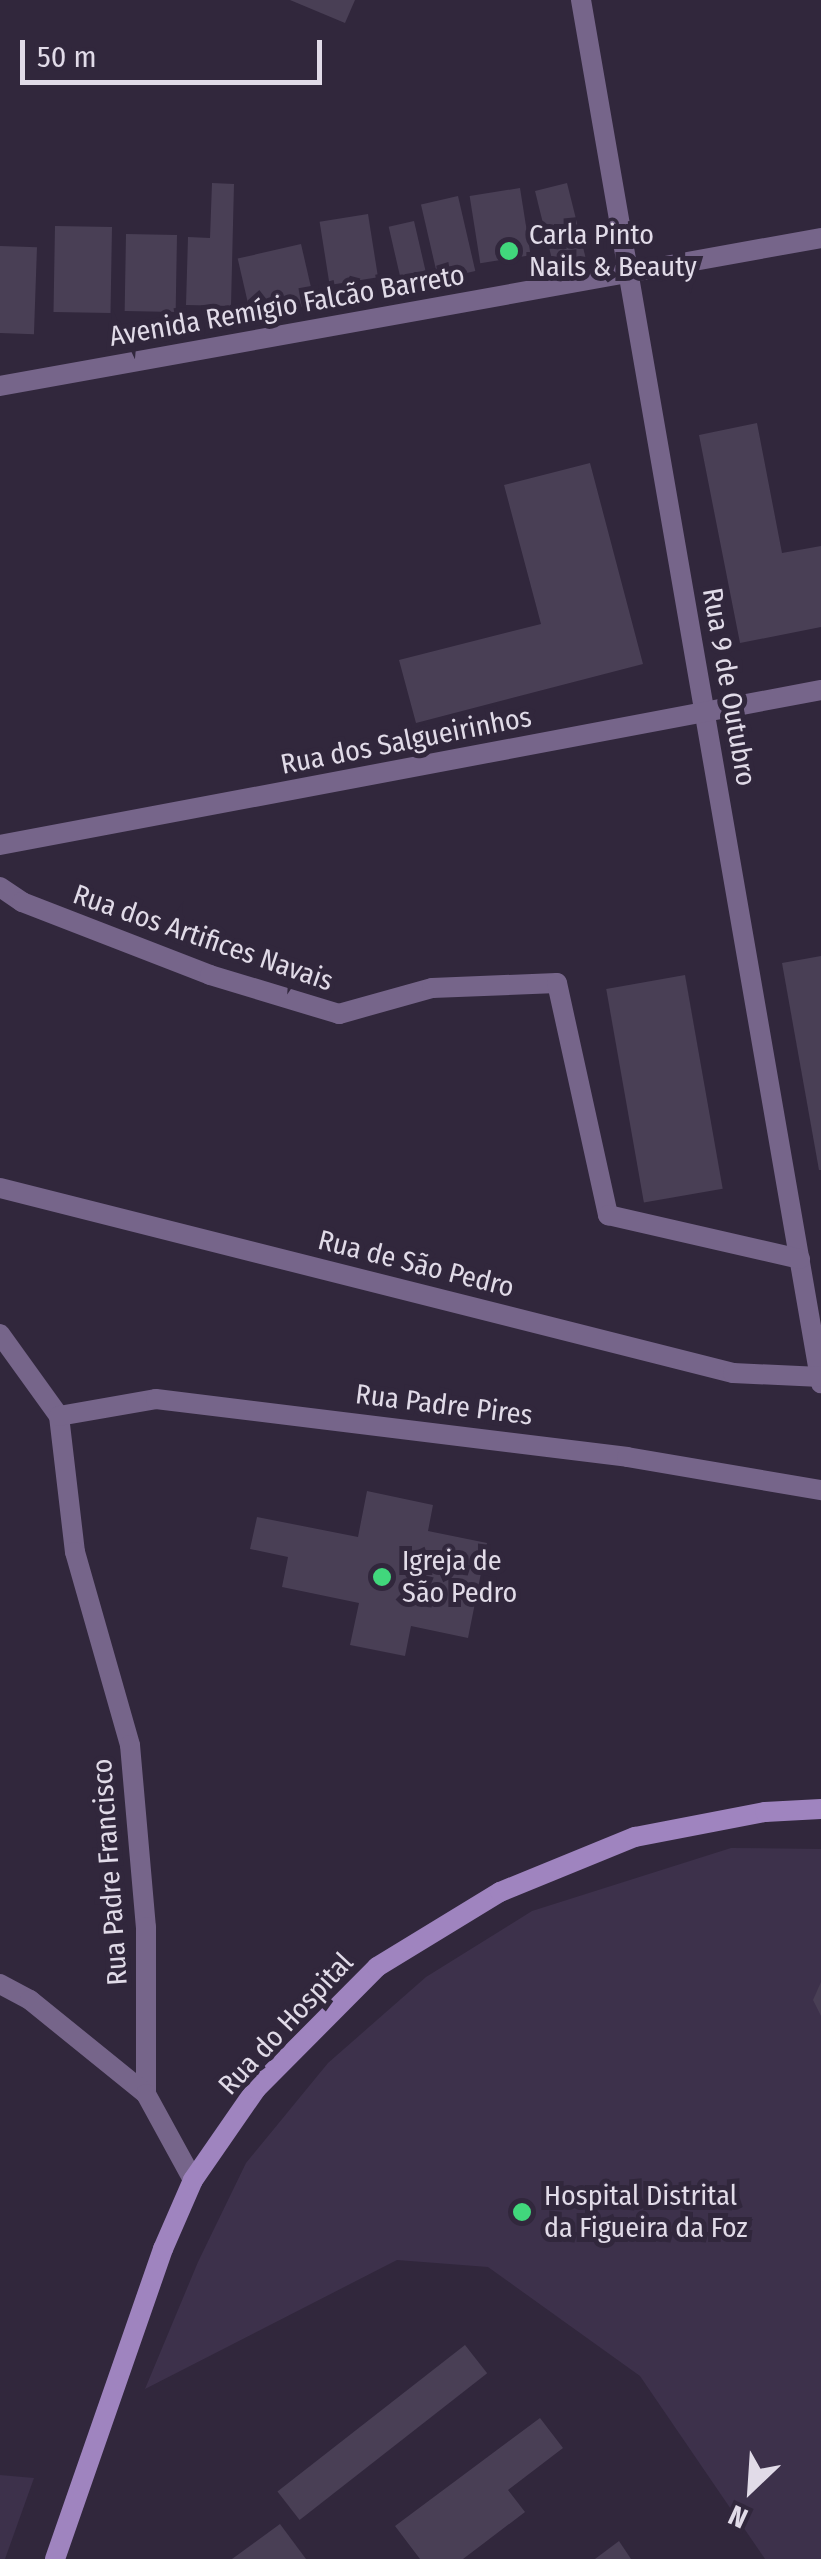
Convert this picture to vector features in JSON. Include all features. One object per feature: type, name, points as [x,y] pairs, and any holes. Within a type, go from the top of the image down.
[{"type":"street","name":"Rua 9 de Outubro","points":[[581,0],[821,1379]]},
{"type":"street","name":"Avenida Remígio Falcão Barreto","points":[[0,386],[821,238]]},
{"type":"street","name":"Rua dos Salgueirinhos","points":[[0,845],[821,690]]},
{"type":"street","name":"Rua dos Artifices Navais","points":[[0,887],[22,902],[210,976],[339,1014],[432,988],[557,982],[608,1215],[800,1259]]},
{"type":"street","name":"Rua de São Pedro","points":[[0,1188],[733,1373],[821,1379]]},
{"type":"street","points":[[0,1334],[60,1416]]},
{"type":"street","name":"Rua Padre Pires","points":[[60,1416],[156,1399],[627,1457],[821,1490]]},
{"type":"street","name":"Rua Padre Francisco","points":[[60,1416],[74,1552],[130,1745],[146,1927],[146,2094]]},
{"type":"street","name":"Rua do Hospital","points":[[54,2559],[163,2249],[193,2180],[256,2090],[376,1967],[500,1892],[635,1836],[765,1812],[821,1809]]},
{"type":"street","points":[[0,1984],[30,2000],[146,2094],[193,2180]]},
{"type":"shaded area","name":"Hospital Distrital da Figueira da Foz","points":[[731,1848],[821,1849],[821,2559],[765,2559],[640,2376],[488,2267],[397,2260],[145,2389],[198,2262],[246,2163],[328,2063],[426,1977],[532,1911]]},
{"type":"shaded area","points":[[0,2475],[34,2478],[5,2559],[0,2559]]},
{"type":"building","points":[[290,0],[355,0],[345,23]]},
{"type":"building","points":[[212,183],[234,184],[231,306],[186,305],[188,237],[210,238]]},
{"type":"building","points":[[567,183],[585,257],[553,265],[535,191]]},
{"type":"building","points":[[520,188],[531,255],[480,263],[470,196]]},
{"type":"building","points":[[458,196],[475,271],[438,280],[421,205]]},
{"type":"building","points":[[368,214],[378,277],[330,285],[320,222]]},
{"type":"building","points":[[414,221],[426,275],[401,280],[389,227]]},
{"type":"building","points":[[55,226],[112,227],[110,313],[53,312]]},
{"type":"building","points":[[126,234],[177,235],[176,312],[125,311]]},
{"type":"building","points":[[301,244],[315,303],[251,318],[238,259]]},
{"type":"building","points":[[0,246],[37,247],[34,334],[0,333]]},
{"type":"building","points":[[757,423],[782,553],[821,546],[821,627],[740,643],[699,435]]},
{"type":"building","points":[[590,463],[643,664],[416,723],[399,660],[541,624],[504,485]]},
{"type":"building","points":[[821,956],[821,1170],[819,1170],[782,963]]},
{"type":"building","points":[[685,975],[723,1189],[644,1203],[606,989]]},
{"type":"building","name":"Igreja de São Pedro","points":[[367,1491],[433,1505],[428,1531],[487,1543],[468,1638],[411,1626],[405,1656],[350,1645],[359,1603],[282,1587],[288,1557],[250,1549],[257,1517],[358,1537]]},
{"type":"building","points":[[821,1982],[821,2016],[813,2000]]},
{"type":"building","points":[[465,2345],[487,2373],[300,2520],[277,2492]]},
{"type":"building","points":[[540,2418],[563,2448],[508,2490],[525,2512],[463,2559],[420,2559],[395,2526]]},
{"type":"building","points":[[280,2524],[306,2559],[232,2559]]},
{"type":"building","points":[[619,2541],[631,2559],[595,2559]]},
{"type":"place","name":"Carla Pinto Nails & Beauty","points":[[509,251]]},
{"type":"place","name":"Igreja de São Pedro","points":[[382,1577]]},
{"type":"place","name":"Hospital Distrital da Figueira da Foz","points":[[522,2212]]}]
